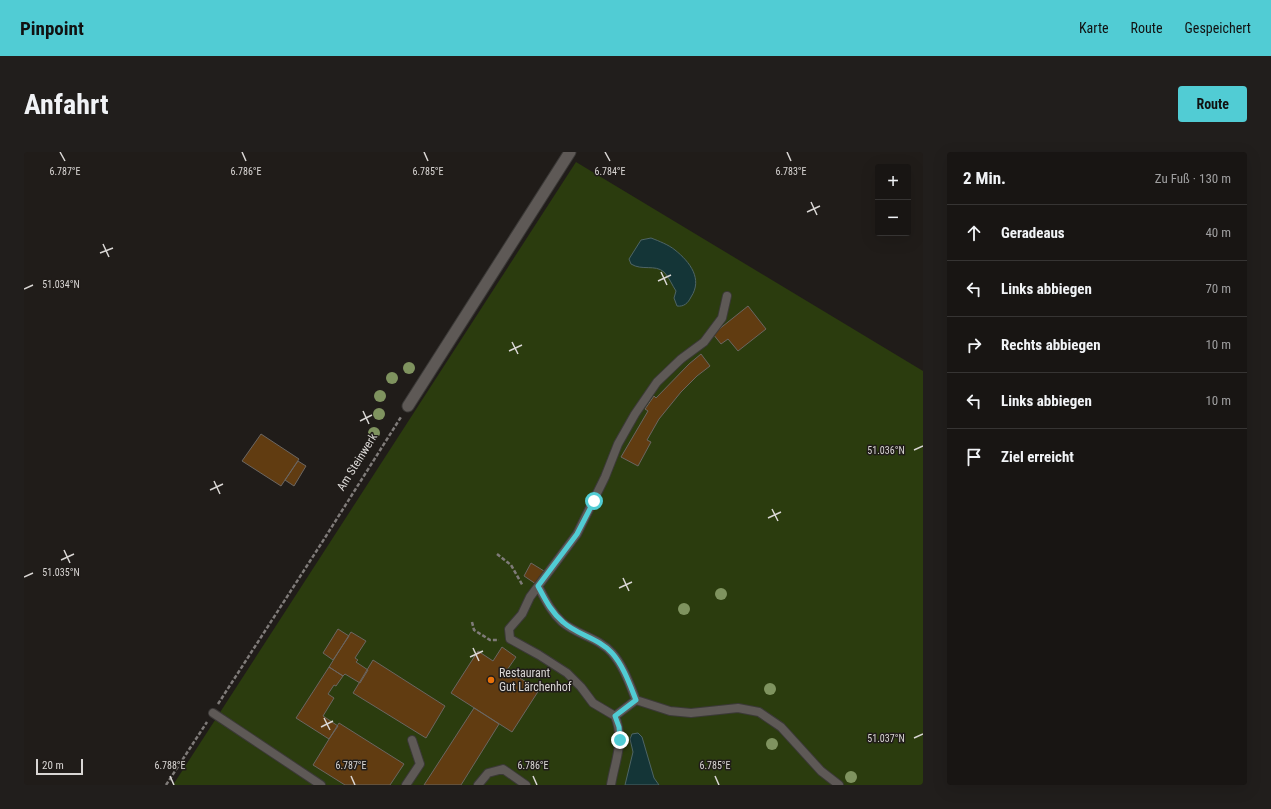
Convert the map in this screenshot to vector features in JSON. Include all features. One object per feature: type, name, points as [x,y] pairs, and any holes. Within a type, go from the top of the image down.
[{"type":"street","points":[[408,406],[570,152]]},
{"type":"lane","points":[[611,785],[613,771],[618,758],[620,740],[619,727],[615,716],[593,703],[581,687],[567,673],[510,639],[509,629],[522,614],[530,597],[577,534],[605,477],[618,444],[635,414],[657,382],[681,359],[704,342],[722,318],[727,296]]},
{"type":"lane","points":[[538,586],[550,608],[563,622],[604,645],[613,654],[628,681],[636,700],[670,711],[691,713],[738,708],[759,712],[781,727],[821,771],[839,785]]},
{"type":"lane","points":[[615,716],[636,700]]},
{"type":"lane","points":[[213,713],[321,785]]},
{"type":"lane","points":[[406,785],[420,764],[412,740]]},
{"type":"lane","points":[[478,785],[488,773],[503,769],[526,785]]},
{"type":"path","name":"Am Steinwerk","points":[[166,785],[317,551],[408,406]]},
{"type":"path","points":[[497,554],[511,565],[530,597]]},
{"type":"path","points":[[472,622],[474,630],[490,640],[510,639]]},
{"type":"green space","points":[[576,162],[923,371],[923,785],[173,785]]},
{"type":"water","points":[[651,238],[675,250],[690,265],[696,284],[689,301],[686,304],[677,306],[674,298],[676,291],[664,272],[657,268],[640,267],[631,264],[629,259],[641,240]]},
{"type":"water","points":[[638,733],[642,737],[654,778],[659,785],[625,785],[633,752],[630,739],[632,734]]},
{"type":"building","points":[[748,306],[766,329],[738,351],[728,339],[721,344],[713,334]]},
{"type":"building","points":[[701,354],[710,366],[697,376],[681,392],[659,419],[647,440],[651,442],[638,466],[621,457],[648,411],[645,409],[654,396],[656,398],[689,364]]},
{"type":"building","points":[[261,434],[299,459],[281,486],[242,461]]},
{"type":"building","points":[[298,461],[306,466],[294,486],[285,480]]},
{"type":"building","points":[[531,563],[544,571],[536,584],[524,576]]},
{"type":"building","points":[[338,629],[349,636],[333,660],[323,653]]},
{"type":"building","points":[[351,632],[366,641],[355,658],[358,660],[356,662],[368,670],[360,683],[345,674],[343,676],[329,667]]},
{"type":"building","name":"Restaurant Gut Lärchenhof","points":[[502,647],[516,657],[507,670],[539,690],[512,732],[451,693],[478,651],[493,661]]},
{"type":"building","points":[[373,660],[445,706],[426,738],[353,693]]},
{"type":"building","points":[[329,667],[343,676],[328,694],[334,698],[323,716],[338,726],[329,739],[296,718]]},
{"type":"building","points":[[474,708],[499,724],[461,785],[424,785]]},
{"type":"building","points":[[339,723],[404,764],[390,785],[345,785],[313,765]]},
{"type":"place","name":"Restaurant Gut Lärchenhof","points":[[491,680]]},
{"type":"route","points":[[594,501],[577,534],[538,586],[550,608],[563,622],[580,633],[604,645],[613,654],[628,681],[636,700],[615,716],[619,727],[620,740]]}]
